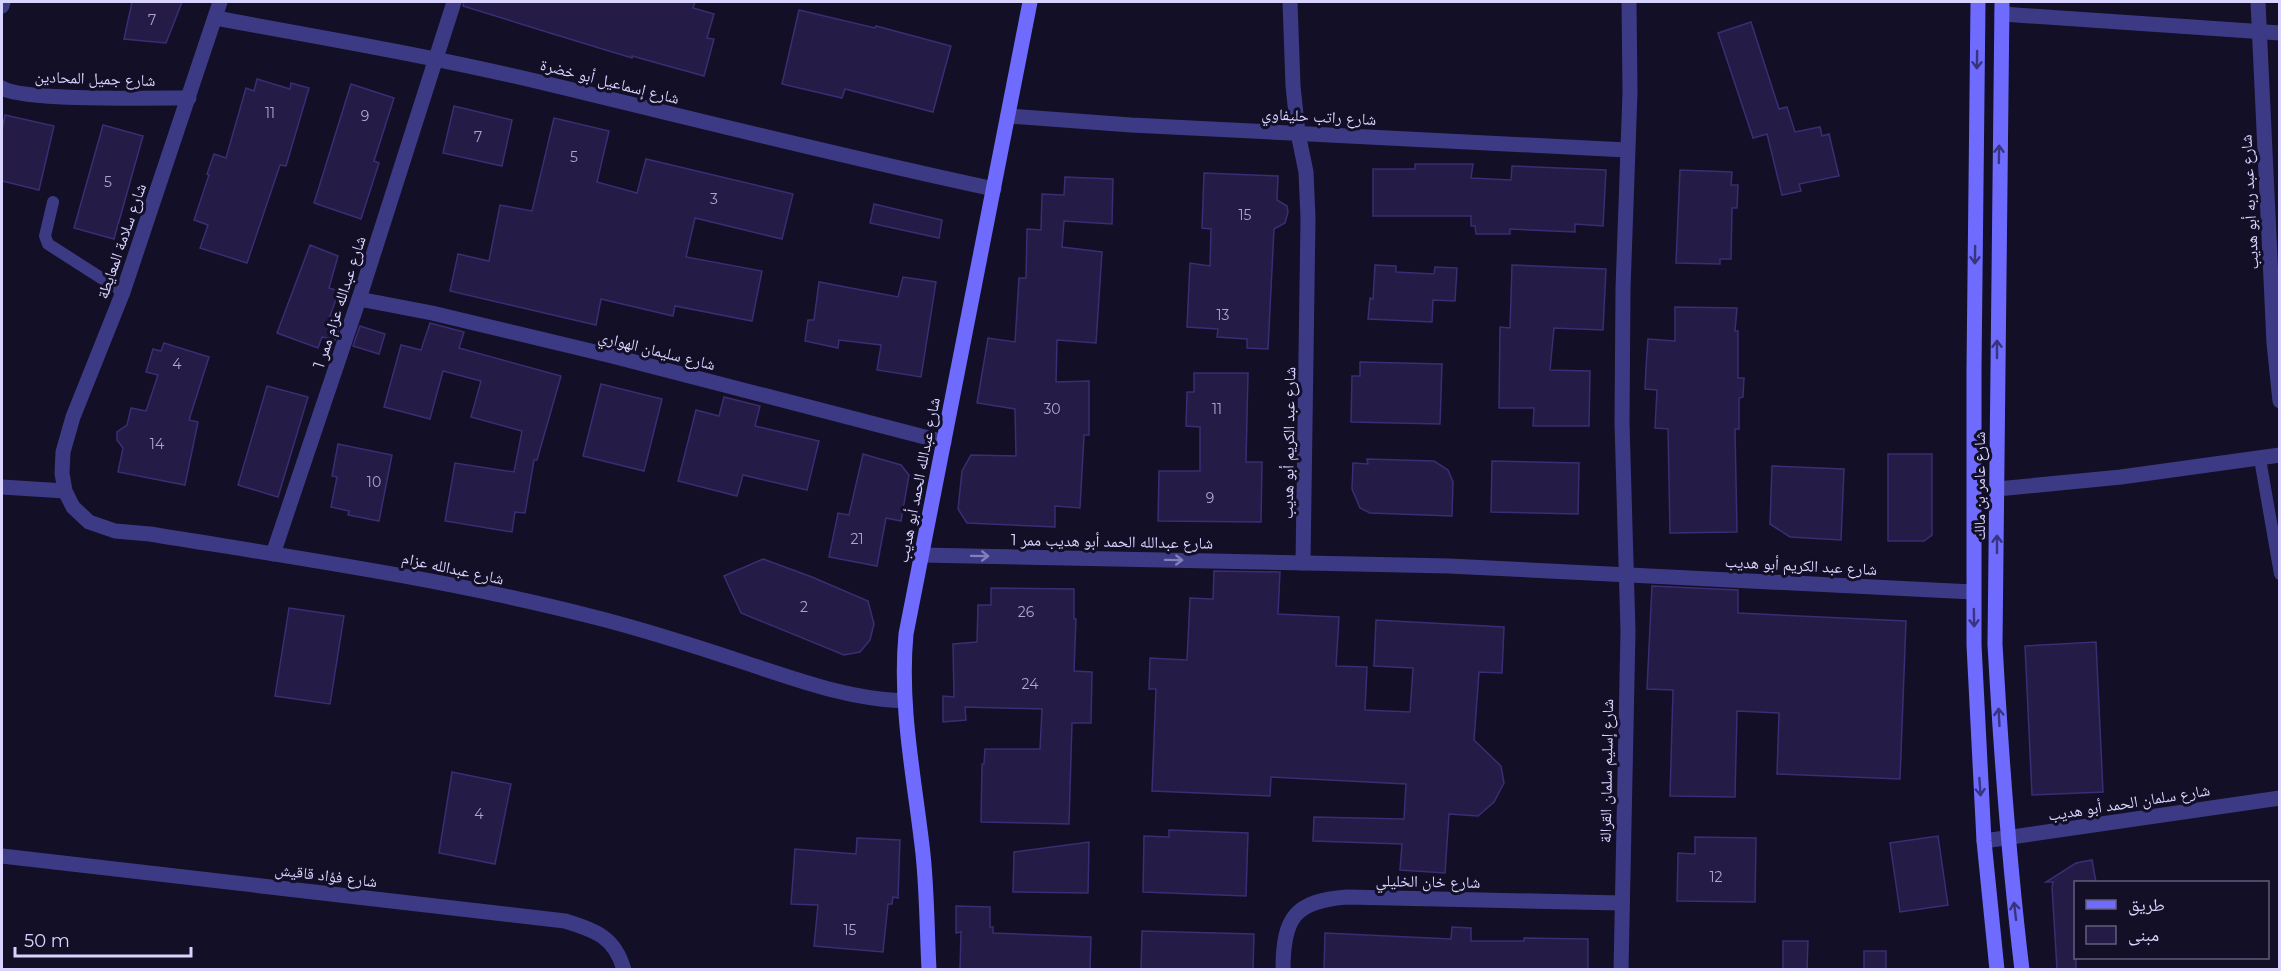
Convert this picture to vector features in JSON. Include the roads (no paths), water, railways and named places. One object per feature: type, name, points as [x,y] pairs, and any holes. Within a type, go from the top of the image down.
[{"type":"street","name":"شارع سلامة المعايطة","points":[[65,491],[62,473],[65,443],[73,417],[123,292],[220,2]]},
{"type":"street","name":"شارع عبدالله عزام ممر 1","points":[[273,554],[360,299],[453,2]]},
{"type":"street","name":"شارع عبدالله الحمد أبو هديب","points":[[929,969],[923,858],[904,701],[903,668],[906,634],[1030,2]]},
{"type":"street","name":"شارع عبد الكريم أبو هديب","points":[[1290,2],[1293,86],[1298,133],[1306,172],[1308,218],[1303,563],[1449,566],[1973,592]]},
{"type":"street","points":[[1627,574],[1622,412],[1630,92],[1629,2]]},
{"type":"street","name":"شارع عامر بن مالك","points":[[1978,2],[1973,592],[1978,750],[1984,841],[1997,969]]},
{"type":"street","name":"شارع عبد ربه أبو هديب","points":[[2258,2],[2274,343],[2280,401]]},
{"type":"street","points":[[2002,8],[2280,33]]},
{"type":"street","name":"شارع عامر بن مالك","points":[[2002,8],[1995,644],[2008,838],[2022,969]]},
{"type":"street","name":"شارع إسماعيل أبو خضرة","points":[[215,18],[543,82],[658,112],[994,189]]},
{"type":"street","name":"شارع جميل المحادين","points":[[2,88],[6,91],[58,96],[189,98]]},
{"type":"street","name":"شارع راتب حليفاوي","points":[[1008,116],[1628,150]]},
{"type":"street","name":"شارع سليمان الهواري","points":[[360,299],[432,313],[612,356],[944,442]]},
{"type":"street","points":[[1997,489],[2121,477],[2280,455]]},
{"type":"street","points":[[2,487],[65,491]]},
{"type":"street","name":"شارع عبدالله عزام","points":[[65,491],[73,507],[89,522],[114,531],[150,534],[378,571],[579,613],[696,646],[828,689],[855,696],[904,701]]},
{"type":"street","name":"شارع عبدالله الحمد أبو هديب ممر 1","points":[[921,555],[1303,563]]},
{"type":"street","name":"شارع إسليم سلمان القرالة","points":[[1621,969],[1628,631],[1627,574]]},
{"type":"street","name":"شارع سلمان الحمد أبو هديب","points":[[1984,841],[2280,798]]},
{"type":"street","name":"شارع فؤاد قاقيش","points":[[2,856],[565,921],[586,927],[612,943],[619,952],[624,969]]},
{"type":"street","name":"شارع خان الخليلي","points":[[1283,969],[1283,947],[1293,917],[1305,906],[1324,899],[1347,897],[1621,903]]},
{"type":"lane","points":[[53,202],[45,236],[48,244],[123,292]]},
{"type":"lane","points":[[2260,459],[2280,574]]}]
